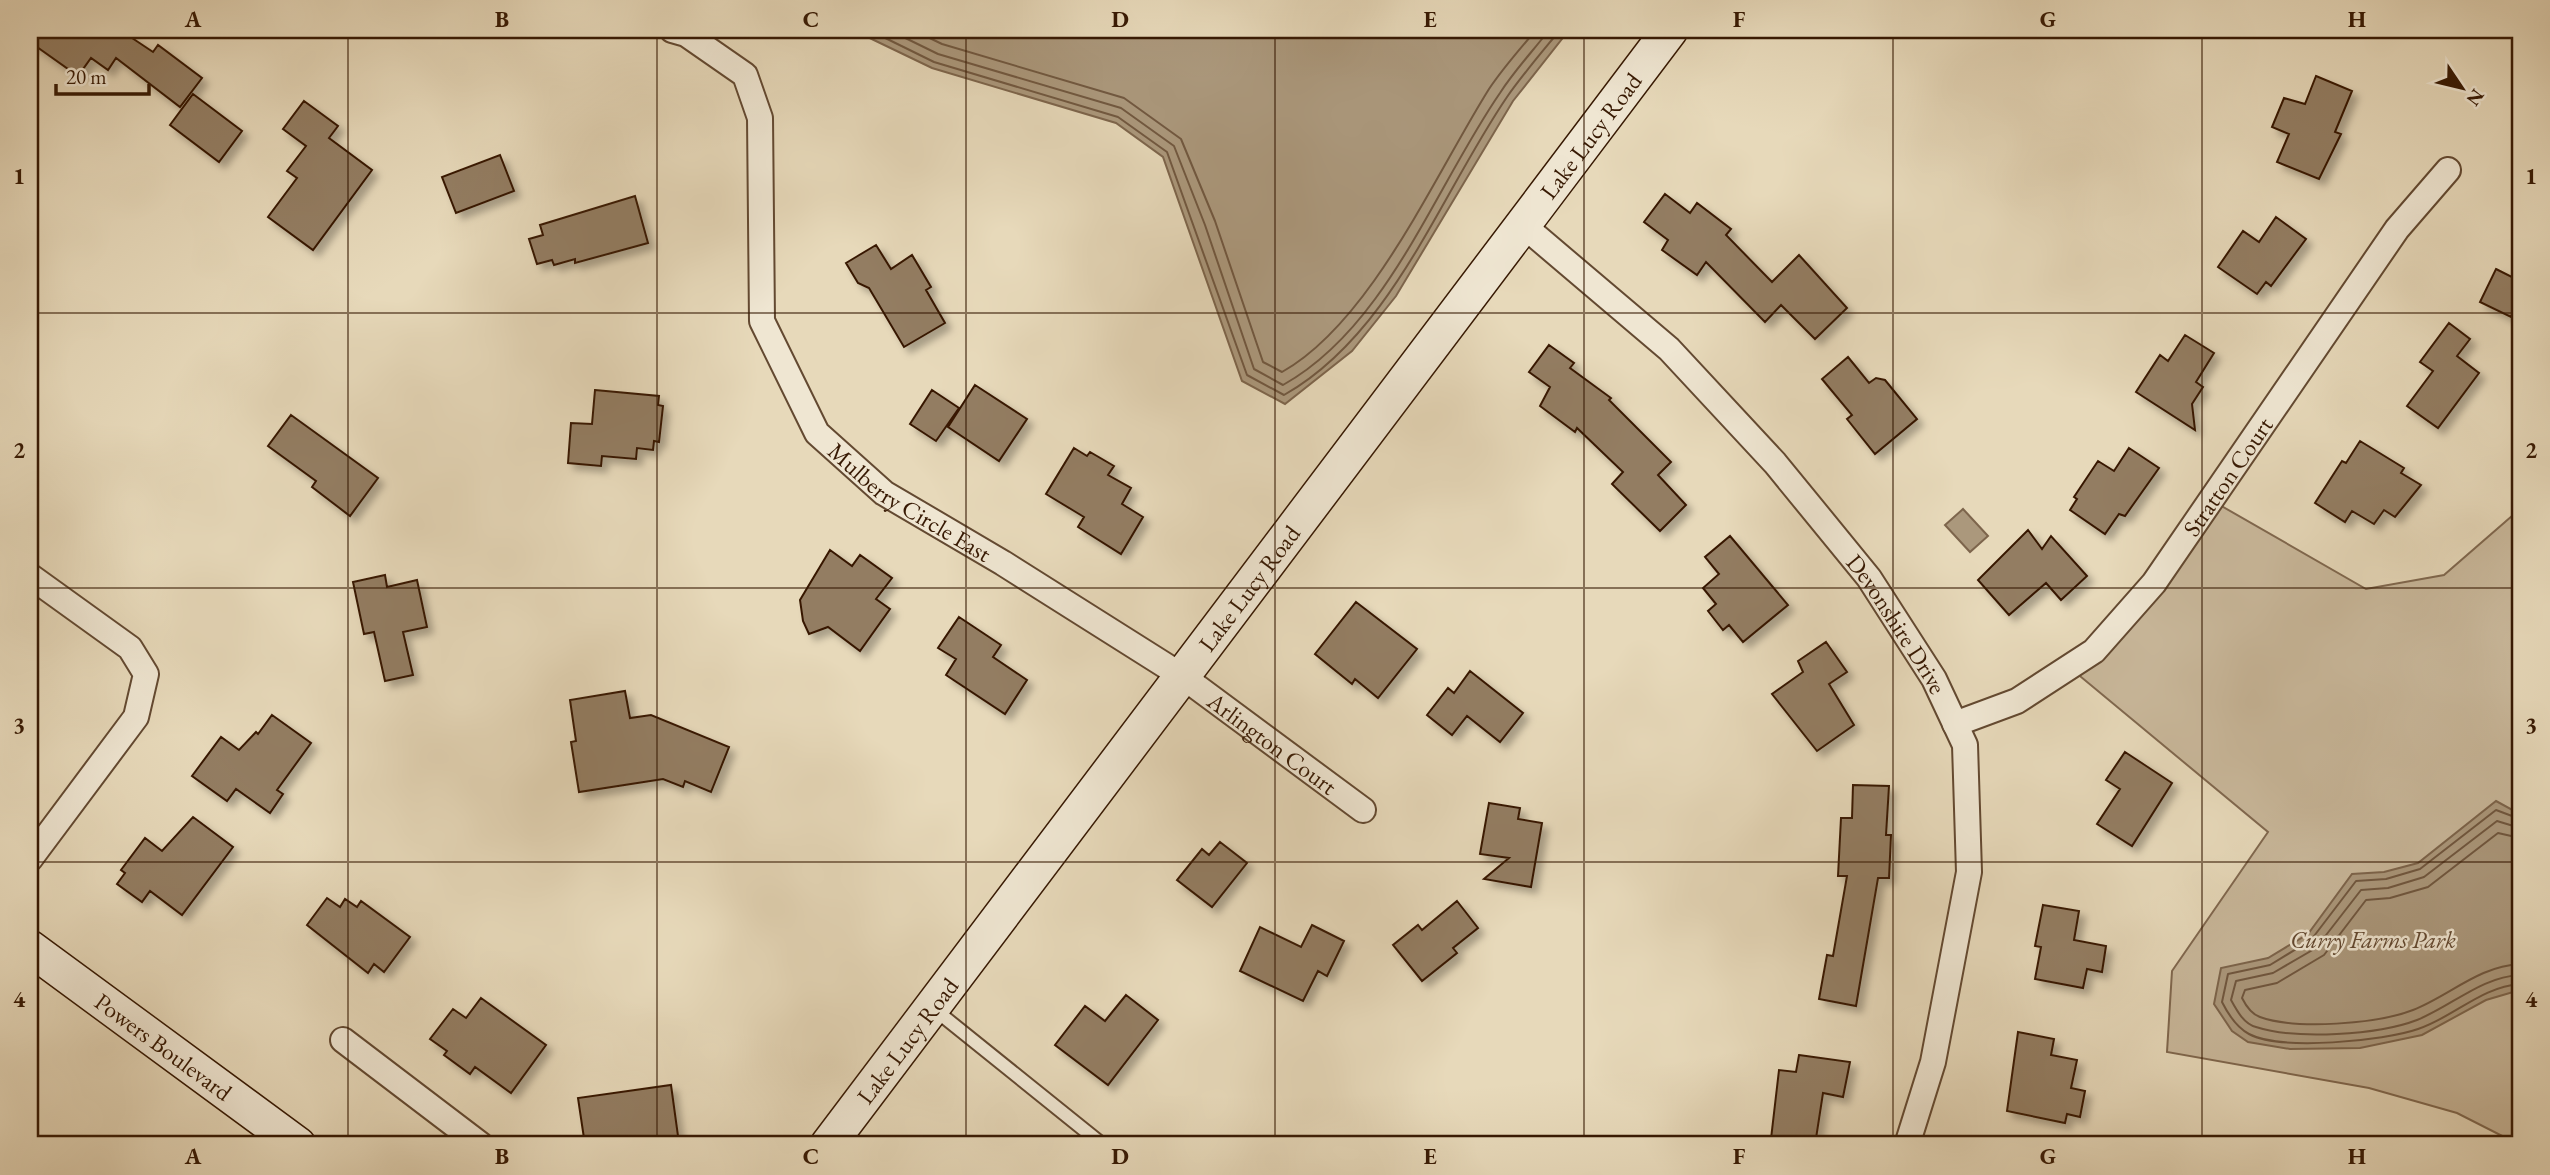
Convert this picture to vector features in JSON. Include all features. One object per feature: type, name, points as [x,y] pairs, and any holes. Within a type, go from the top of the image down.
[{"type":"street","name":"Mulberry Circle East","points":[[672,30],[686,34],[745,75],[760,118],[762,321],[817,433],[884,494],[1003,563],[1182,676]]},
{"type":"street","name":"Lake Lucy Road","points":[[828,1145],[1670,30]]},
{"type":"street","name":"Stratton Court","points":[[1955,724],[2017,701],[2094,650],[2135,605],[2154,583],[2397,229],[2448,170]]},
{"type":"street","name":"Devonshire Drive","points":[[1524,226],[1669,349],[1774,463],[1869,578],[1934,679],[1965,745],[1969,872],[1933,1062],[1907,1145]]},
{"type":"street","points":[[30,576],[130,648],[146,674],[136,717],[30,859]]},
{"type":"street","name":"Arlington Court","points":[[1182,676],[1363,810]]},
{"type":"street","name":"Powers Boulevard","points":[[30,948],[298,1145]]},
{"type":"street","points":[[344,1040],[481,1145]]},
{"type":"lane","points":[[930,1007],[1103,1145]]},
{"type":"green space","name":"Curry Farms Park","points":[[2211,500],[2366,589],[2444,575],[2520,509],[2520,1145],[2457,1113],[2369,1088],[2167,1052],[2172,971],[2268,832],[2069,667],[2154,583],[2171,536]]},
{"type":"water","points":[[853,30],[1569,30],[1513,101],[1396,296],[1352,351],[1285,404],[1242,381],[1163,157],[1116,123],[932,68]]},
{"type":"water","points":[[1963,509],[1988,536],[1970,552],[1945,525]]},
{"type":"water","points":[[2496,801],[2520,814],[2520,990],[2486,1000],[2422,1035],[2360,1048],[2290,1049],[2248,1042],[2232,1031],[2214,1004],[2221,968],[2268,958],[2308,934],[2352,874],[2384,872],[2418,863]]},
{"type":"building","points":[[30,30],[120,30],[153,52],[158,45],[202,78],[180,107],[116,58],[108,70],[91,58],[78,76],[30,42]]},
{"type":"building","points":[[2316,76],[2352,91],[2335,132],[2341,134],[2319,179],[2277,162],[2289,134],[2272,127],[2284,98],[2305,104]]},
{"type":"building","points":[[193,94],[242,131],[219,162],[170,125]]},
{"type":"building","points":[[304,101],[338,126],[329,138],[372,170],[313,250],[268,217],[297,178],[287,171],[306,146],[283,129]]},
{"type":"building","points":[[500,155],[514,191],[456,213],[442,177]]},
{"type":"building","points":[[1665,194],[1690,213],[1697,203],[1731,229],[1726,235],[1772,282],[1799,255],[1847,308],[1815,339],[1781,305],[1765,322],[1706,262],[1697,275],[1662,250],[1668,240],[1644,222]]},
{"type":"building","points":[[635,196],[648,243],[575,263],[575,259],[554,265],[552,260],[537,264],[529,239],[543,235],[540,225]]},
{"type":"building","points":[[2276,217],[2306,239],[2271,286],[2266,282],[2257,294],[2218,267],[2243,231],[2259,242]]},
{"type":"building","points":[[876,245],[891,269],[912,255],[931,287],[926,290],[945,323],[904,347],[869,288],[858,283],[846,263]]},
{"type":"building","points":[[2496,269],[2520,281],[2520,298],[2511,317],[2480,302]]},
{"type":"building","points":[[2449,323],[2470,339],[2457,356],[2479,373],[2438,428],[2407,406],[2433,371],[2420,362]]},
{"type":"building","points":[[2185,335],[2214,353],[2196,382],[2203,387],[2192,404],[2195,430],[2136,392],[2160,355],[2168,361]]},
{"type":"building","points":[[1549,345],[1574,363],[1570,368],[1611,398],[1609,400],[1671,462],[1658,475],[1686,505],[1660,531],[1612,484],[1623,472],[1577,428],[1575,432],[1540,406],[1550,387],[1529,372]]},
{"type":"building","points":[[1848,357],[1869,383],[1876,378],[1885,380],[1917,419],[1875,454],[1847,419],[1852,415],[1822,379]]},
{"type":"building","points":[[975,385],[1027,419],[999,461],[948,427]]},
{"type":"building","points":[[595,390],[659,396],[658,405],[663,406],[659,442],[654,441],[653,450],[637,448],[636,459],[602,456],[601,466],[568,463],[571,423],[592,424]]},
{"type":"building","points":[[932,390],[959,408],[936,441],[910,424]]},
{"type":"building","points":[[291,415],[378,478],[350,516],[312,487],[316,481],[268,446]]},
{"type":"building","points":[[2360,441],[2404,468],[2401,473],[2421,485],[2395,517],[2384,510],[2374,524],[2352,511],[2345,522],[2315,503],[2342,461],[2346,463]]},
{"type":"building","points":[[1074,448],[1087,456],[1090,452],[1114,466],[1108,475],[1131,488],[1122,504],[1143,517],[1121,554],[1078,527],[1084,517],[1046,494]]},
{"type":"building","points":[[2129,448],[2159,468],[2125,516],[2119,514],[2105,534],[2070,510],[2077,499],[2074,497],[2098,461],[2114,471]]},
{"type":"building","points":[[2028,530],[2042,549],[2051,536],[2087,576],[2061,600],[2046,583],[2009,615],[1978,580]]},
{"type":"building","points":[[1730,536],[1788,605],[1743,642],[1729,625],[1723,630],[1708,611],[1716,604],[1703,588],[1719,574],[1705,557]]},
{"type":"building","points":[[830,550],[852,566],[860,555],[892,578],[876,599],[890,609],[860,651],[828,627],[809,634],[803,621],[800,600]]},
{"type":"building","points":[[385,575],[387,587],[417,580],[427,627],[403,632],[413,675],[385,681],[374,632],[364,634],[353,582]]},
{"type":"building","points":[[1356,602],[1417,649],[1378,698],[1355,679],[1352,684],[1315,654]]},
{"type":"building","points":[[959,617],[1001,645],[993,657],[1027,680],[1005,714],[946,675],[956,659],[938,648]]},
{"type":"building","points":[[1826,642],[1847,672],[1829,684],[1854,725],[1817,751],[1772,694],[1803,672],[1798,661]]},
{"type":"building","points":[[1470,671],[1523,713],[1500,742],[1467,716],[1452,735],[1427,715],[1448,688],[1454,693]]},
{"type":"building","points":[[625,691],[630,718],[651,715],[729,747],[711,792],[685,781],[683,787],[663,779],[579,792],[571,742],[576,741],[570,700]]},
{"type":"building","points":[[272,715],[311,743],[277,790],[283,794],[270,813],[236,789],[227,801],[192,776],[221,737],[239,750],[256,732],[258,734]]},
{"type":"building","points":[[2125,752],[2172,783],[2132,846],[2097,824],[2120,789],[2106,780]]},
{"type":"building","points":[[1853,785],[1889,786],[1886,835],[1891,835],[1889,878],[1878,878],[1856,1006],[1819,999],[1827,955],[1833,956],[1847,876],[1838,876],[1841,818],[1852,818]]},
{"type":"building","points":[[1489,803],[1520,808],[1518,819],[1542,823],[1531,887],[1484,879],[1509,858],[1480,854]]},
{"type":"building","points":[[193,817],[233,847],[182,915],[150,891],[142,902],[117,884],[125,873],[121,870],[145,838],[162,851]]},
{"type":"building","points":[[1220,842],[1247,863],[1212,907],[1177,880],[1202,849],[1209,855]]},
{"type":"building","points":[[327,898],[340,907],[345,899],[357,907],[361,901],[410,937],[384,972],[374,964],[368,973],[307,925]]},
{"type":"building","points":[[1457,901],[1478,928],[1453,948],[1457,953],[1422,981],[1393,945],[1418,925],[1422,930]]},
{"type":"building","points":[[2043,905],[2079,911],[2074,940],[2106,946],[2102,972],[2087,969],[2083,988],[2035,979],[2041,947],[2035,946]]},
{"type":"building","points":[[1312,925],[1344,941],[1327,976],[1318,971],[1303,1001],[1240,971],[1260,927],[1301,947]]},
{"type":"building","points":[[1126,995],[1158,1020],[1108,1085],[1055,1045],[1085,1006],[1105,1021]]},
{"type":"building","points":[[481,998],[546,1045],[511,1093],[475,1067],[470,1074],[444,1055],[447,1051],[430,1039],[453,1009],[466,1018]]},
{"type":"building","points":[[2018,1032],[2054,1039],[2051,1055],[2077,1060],[2071,1088],[2085,1091],[2080,1117],[2067,1114],[2065,1123],[2007,1111]]},
{"type":"building","points":[[1799,1055],[1850,1062],[1843,1097],[1823,1093],[1815,1145],[1771,1139],[1779,1070],[1796,1072]]},
{"type":"building","points":[[671,1085],[678,1136],[639,1142],[640,1145],[585,1145],[578,1098]]}]
